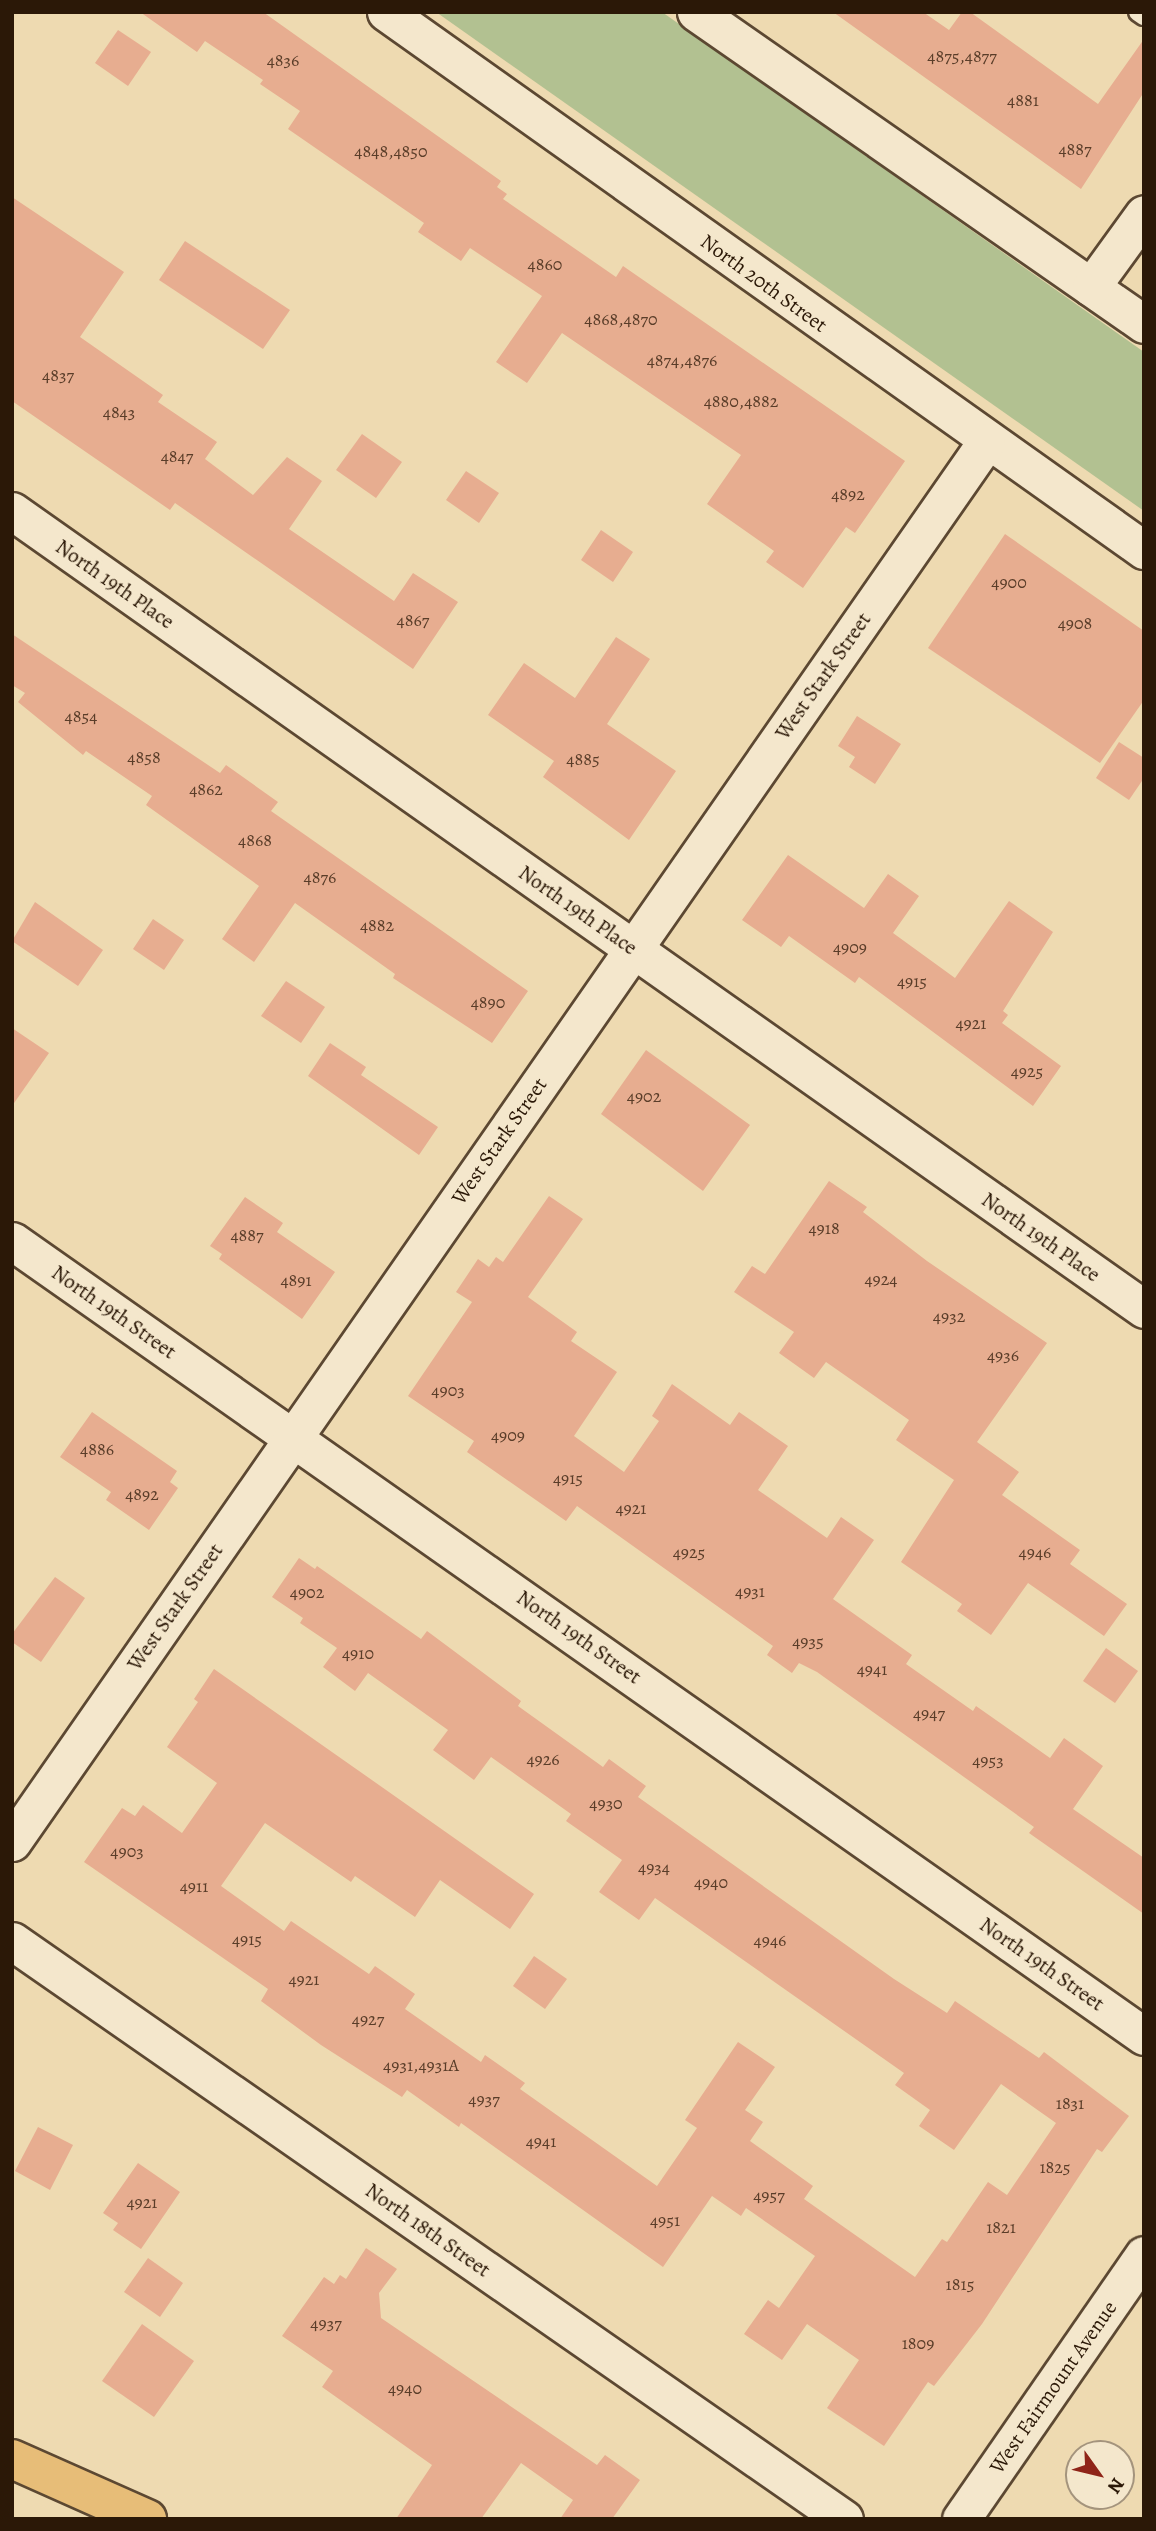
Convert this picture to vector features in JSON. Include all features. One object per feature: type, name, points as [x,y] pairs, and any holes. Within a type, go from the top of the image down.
[{"type":"main road","points":[[12,2459],[147,2519]]},
{"type":"street","name":"North 20th Street","points":[[386,12],[986,442],[1144,550]]},
{"type":"street","points":[[696,12],[1144,324]]},
{"type":"street","points":[[1091,288],[1144,214]]},
{"type":"street","name":"West Stark Street","points":[[12,1842],[986,442]]},
{"type":"street","name":"North 19th Place","points":[[12,511],[1144,1309]]},
{"type":"street","name":"North 19th Street","points":[[12,1241],[1144,2036]]},
{"type":"street","name":"North 18th Street","points":[[12,1941],[844,2519]]},
{"type":"street","name":"West Fairmount Avenue","points":[[961,2519],[1144,2255]]},
{"type":"lane","points":[[1138,12],[1144,16]]},
{"type":"green space","points":[[436,12],[662,12],[1144,352],[1144,511]]},
{"type":"building","points":[[140,12],[263,12],[501,181],[497,187],[507,194],[503,199],[616,277],[623,266],[905,461],[855,533],[846,527],[803,588],[766,562],[774,551],[707,504],[741,455],[562,333],[527,383],[496,362],[542,296],[470,248],[461,261],[418,232],[424,223],[288,129],[300,111],[260,84],[263,80],[205,41],[197,52]]},
{"type":"building","points":[[833,12],[923,12],[949,30],[962,12],[970,12],[1098,104],[1144,39],[1144,92],[1081,189]]},
{"type":"building","points":[[118,30],[151,52],[128,86],[95,63]]},
{"type":"building","points":[[12,197],[124,272],[80,337],[163,395],[158,402],[217,442],[205,459],[253,495],[287,457],[322,481],[289,529],[394,601],[413,573],[458,602],[413,669],[175,503],[170,510],[12,401]]},
{"type":"building","points":[[185,241],[290,310],[263,349],[159,280]]},
{"type":"building","points":[[362,434],[402,462],[376,498],[336,470]]},
{"type":"building","points":[[466,471],[499,493],[479,523],[446,500]]},
{"type":"building","points":[[601,530],[633,552],[613,582],[581,560]]},
{"type":"building","points":[[1005,534],[1144,631],[1144,700],[1100,763],[928,648]]},
{"type":"building","points":[[12,634],[220,773],[226,765],[278,802],[271,811],[528,991],[492,1043],[393,978],[395,974],[295,903],[254,962],[222,939],[259,886],[146,805],[152,796],[86,751],[83,755],[18,702],[25,693],[12,685]]},
{"type":"building","points":[[616,637],[650,659],[607,724],[676,771],[629,840],[543,777],[554,761],[488,715],[524,663],[575,698]]},
{"type":"building","points":[[857,716],[901,744],[875,784],[849,767],[855,757],[838,746]]},
{"type":"building","points":[[1119,742],[1144,758],[1144,778],[1129,800],[1096,778]]},
{"type":"building","points":[[788,855],[864,908],[888,874],[919,896],[893,933],[955,978],[1009,901],[1053,932],[1003,1011],[1008,1015],[1002,1023],[1061,1066],[1033,1106],[859,977],[855,983],[789,936],[781,947],[742,920]]},
{"type":"building","points":[[35,902],[103,950],[78,986],[12,941]]},
{"type":"building","points":[[153,919],[184,940],[164,970],[133,949]]},
{"type":"building","points":[[286,981],[325,1007],[301,1043],[261,1016]]},
{"type":"building","points":[[12,1028],[49,1053],[12,1106]]},
{"type":"building","points":[[330,1043],[366,1067],[361,1075],[438,1127],[419,1155],[308,1076]]},
{"type":"building","points":[[646,1050],[750,1125],[703,1191],[601,1114]]},
{"type":"building","points":[[829,1181],[867,1207],[863,1212],[927,1261],[1047,1343],[977,1442],[1019,1472],[1002,1495],[1080,1550],[1070,1564],[1127,1604],[1104,1636],[1028,1583],[991,1635],[957,1611],[962,1604],[901,1562],[954,1480],[896,1440],[909,1420],[826,1362],[814,1378],[779,1353],[794,1332],[734,1292],[752,1266],[765,1274]]},
{"type":"building","points":[[549,1196],[583,1219],[528,1297],[577,1332],[571,1341],[617,1372],[574,1436],[624,1472],[659,1421],[652,1416],[672,1384],[730,1425],[739,1412],[788,1446],[758,1490],[827,1538],[841,1517],[874,1540],[833,1599],[912,1655],[906,1664],[973,1711],[976,1706],[1050,1758],[1064,1738],[1103,1766],[1073,1809],[1144,1858],[1144,1914],[1029,1833],[1034,1827],[817,1672],[799,1663],[792,1673],[767,1655],[773,1646],[577,1506],[566,1521],[467,1452],[474,1441],[408,1396],[472,1302],[456,1292],[478,1259],[489,1267],[496,1257],[503,1262]]},
{"type":"building","points":[[245,1197],[283,1223],[277,1232],[335,1272],[302,1319],[219,1259],[222,1254],[210,1246]]},
{"type":"building","points":[[92,1412],[177,1471],[170,1482],[178,1488],[149,1530],[106,1500],[111,1492],[60,1457]]},
{"type":"building","points":[[299,1558],[315,1569],[317,1566],[421,1639],[427,1631],[521,1701],[518,1706],[603,1767],[609,1759],[646,1786],[638,1797],[894,1979],[947,2013],[955,2001],[1039,2058],[1044,2052],[1129,2116],[1102,2152],[1097,2149],[982,2324],[934,2386],[928,2382],[884,2446],[827,2408],[859,2360],[807,2324],[782,2360],[744,2334],[768,2300],[779,2308],[815,2256],[746,2208],[741,2216],[712,2196],[663,2267],[461,2123],[459,2127],[407,2090],[402,2097],[321,2045],[261,2001],[268,1989],[84,1862],[122,1808],[135,1816],[143,1805],[182,1833],[217,1783],[167,1747],[198,1702],[194,1699],[214,1669],[534,1894],[510,1929],[440,1880],[415,1917],[355,1876],[351,1882],[265,1823],[221,1886],[284,1931],[291,1921],[369,1974],[375,1966],[415,1994],[405,2009],[481,2062],[485,2055],[525,2083],[520,2089],[657,2186],[697,2128],[685,2120],[738,2042],[775,2067],[745,2110],[763,2122],[750,2141],[813,2186],[804,2199],[915,2277],[942,2239],[947,2242],[988,2182],[1007,2195],[1056,2123],[1001,2084],[954,2150],[919,2126],[930,2110],[895,2085],[904,2073],[655,1898],[639,1920],[599,1892],[622,1860],[566,1821],[571,1814],[491,1757],[474,1780],[433,1750],[448,1730],[368,1673],[355,1691],[323,1667],[337,1648],[300,1623],[303,1618],[272,1597]]},
{"type":"building","points":[[55,1577],[85,1598],[41,1662],[12,1642],[12,1634]]},
{"type":"building","points":[[1106,1648],[1138,1671],[1115,1703],[1083,1681]]},
{"type":"building","points":[[534,1956],[567,1979],[545,2009],[513,1986]]},
{"type":"building","points":[[38,2127],[73,2145],[50,2190],[15,2171]]},
{"type":"building","points":[[138,2163],[180,2192],[141,2249],[113,2230],[118,2223],[103,2213]]},
{"type":"building","points":[[366,2248],[397,2269],[379,2293],[381,2318],[597,2465],[605,2455],[640,2480],[612,2519],[560,2519],[573,2500],[521,2463],[481,2519],[396,2519],[432,2465],[322,2387],[333,2371],[282,2336],[324,2277],[334,2284],[340,2275],[346,2279]]},
{"type":"building","points":[[148,2258],[183,2283],[160,2317],[124,2292]]},
{"type":"building","points":[[142,2324],[194,2361],[154,2417],[102,2381]]}]
